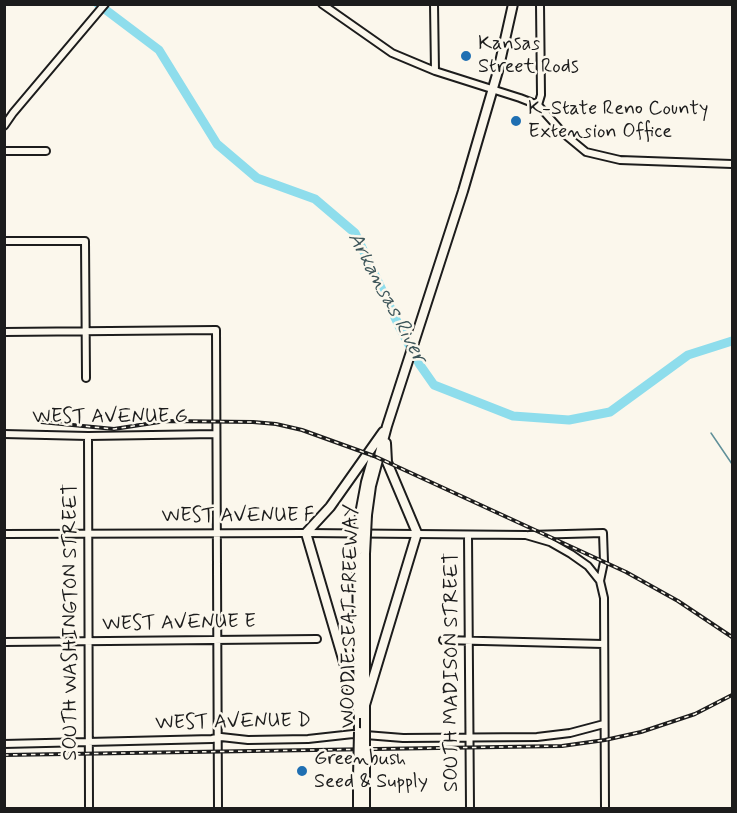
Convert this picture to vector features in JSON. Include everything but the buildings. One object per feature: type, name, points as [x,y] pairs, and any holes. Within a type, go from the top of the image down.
[{"type":"main road","name":"WOODIE SEAT FREEWAY","points":[[365,808],[362,777],[361,553],[368,474],[387,426],[463,191],[493,90],[513,4]]},
{"type":"main road","points":[[362,707],[306,533],[330,507],[387,426]]},
{"type":"main road","points":[[362,707],[417,533],[387,462],[387,426]]},
{"type":"main road","name":"WOODIE SEAT FREEWAY","points":[[358,808],[362,777]]},
{"type":"street","points":[[5,123],[105,4]]},
{"type":"street","points":[[322,4],[392,53],[435,71],[538,105],[575,144],[586,152],[620,160],[732,164]]},
{"type":"street","points":[[434,4],[435,71]]},
{"type":"street","points":[[538,105],[541,95],[540,4]]},
{"type":"street","points":[[4,151],[46,151]]},
{"type":"street","points":[[4,241],[85,241],[86,378]]},
{"type":"street","points":[[4,332],[216,330],[218,808]]},
{"type":"street","name":"WEST AVENUE G","points":[[4,434],[88,436],[216,434]]},
{"type":"street","name":"SOUTH WASHINGTON STREET","points":[[88,436],[89,808]]},
{"type":"street","points":[[526,535],[603,533],[604,562],[600,581],[604,598],[605,808]]},
{"type":"street","name":"WEST AVENUE F","points":[[4,534],[526,535],[550,542],[572,554],[588,566],[600,581]]},
{"type":"street","name":"SOUTH MADISON STREET","points":[[468,535],[470,808]]},
{"type":"street","name":"WEST AVENUE E","points":[[4,642],[317,639]]},
{"type":"street","points":[[442,640],[603,644]]},
{"type":"street","name":"WEST AVENUE D","points":[[4,744],[218,738],[308,739],[368,734],[403,738],[537,738],[570,733],[604,724]]},
{"type":"waterway","name":"Arkansas River","points":[[98,4],[159,50],[217,144],[257,178],[315,199],[355,233],[400,328],[434,385],[513,416],[569,420],[610,412],[688,355],[732,341]]},
{"type":"waterway","points":[[711,433],[732,464]]},
{"type":"railway","points":[[41,422],[114,429],[166,421],[253,422],[302,430],[374,456],[626,572],[678,601],[732,637]]},
{"type":"railway","points":[[4,755],[562,746],[641,732],[695,714],[732,695]]},
{"type":"place","name":"Kansas Street Rods","points":[[466,56]]},
{"type":"place","name":"K-State Reno County Extension Office","points":[[516,121]]},
{"type":"place","name":"Greenbush Seed & Supply","points":[[302,771]]}]
